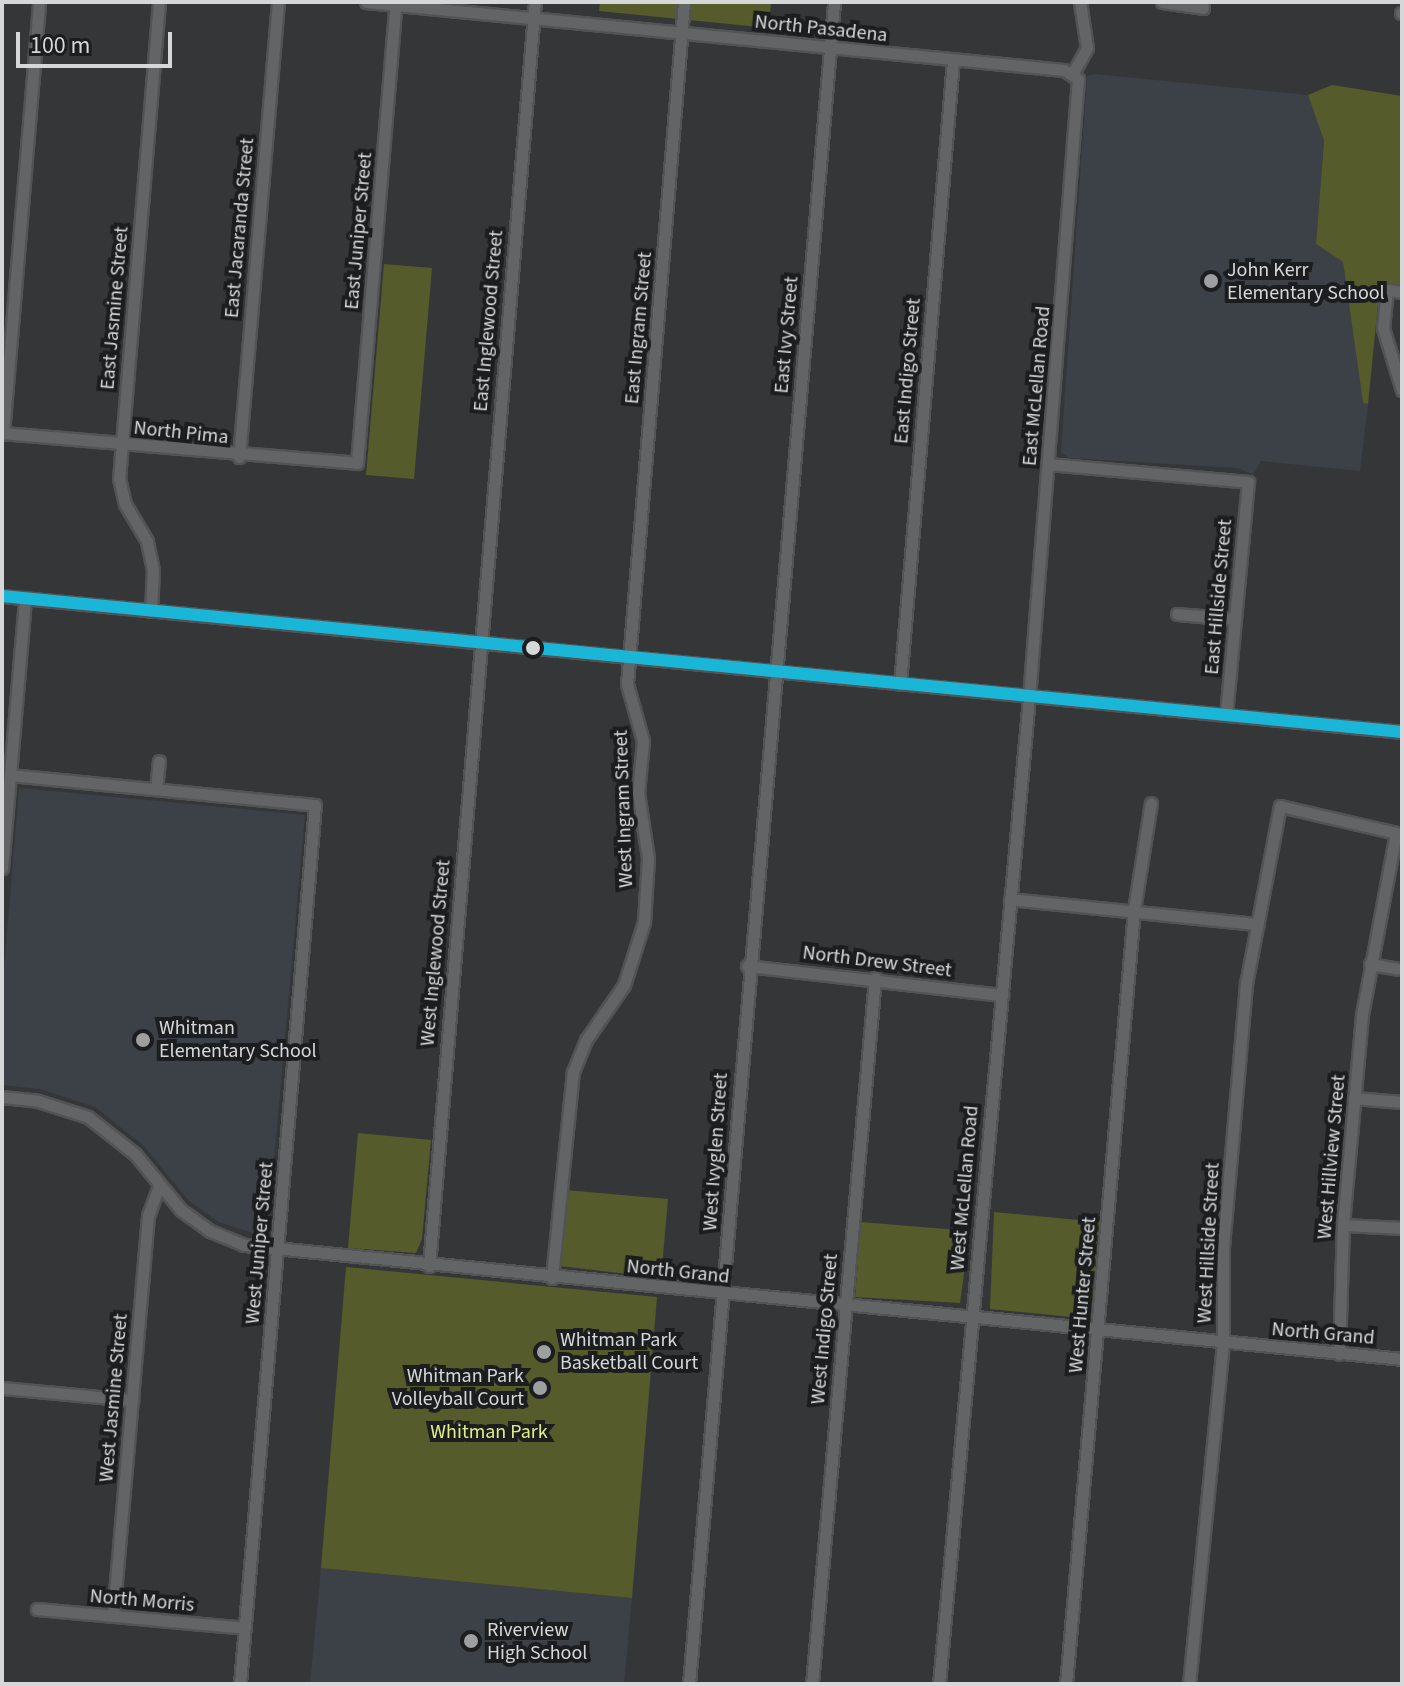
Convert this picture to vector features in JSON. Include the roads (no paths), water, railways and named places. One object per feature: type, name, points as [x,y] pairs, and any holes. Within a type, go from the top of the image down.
[{"type":"street","points":[[2,433],[39,2]]},
{"type":"street","name":"East Jasmine Street","points":[[151,611],[153,570],[147,541],[125,504],[119,479],[159,2]]},
{"type":"street","name":"East Jacaranda Street","points":[[239,457],[278,2]]},
{"type":"street","name":"North Pasadena","points":[[366,2],[1076,76]]},
{"type":"street","name":"East Inglewood Street","points":[[479,643],[535,2]]},
{"type":"street","name":"East Ingram Street","points":[[629,657],[684,2]]},
{"type":"street","name":"East Ivy Street","points":[[776,671],[834,2]]},
{"type":"street","name":"East McLellan Road","points":[[1029,697],[1076,76],[1087,48],[1080,2]]},
{"type":"street","points":[[1162,2],[1203,5]]},
{"type":"street","name":"East Juniper Street","points":[[357,463],[396,4]]},
{"type":"street","name":"East Indigo Street","points":[[900,684],[953,61]]},
{"type":"street","points":[[1402,292],[1387,290],[1383,328],[1402,390]]},
{"type":"street","name":"North Pima","points":[[2,433],[239,457],[357,463]]},
{"type":"street","name":"East Hillside Street","points":[[1048,464],[1248,482],[1226,715]]},
{"type":"street","points":[[2,596],[1402,732]]},
{"type":"street","points":[[2,868],[25,598]]},
{"type":"street","points":[[1177,614],[1235,619]]},
{"type":"street","name":"West Inglewood Street","points":[[429,1266],[479,643]]},
{"type":"street","name":"West Ingram Street","points":[[552,1278],[573,1072],[586,1040],[624,985],[644,922],[648,858],[638,803],[643,741],[627,684],[629,657]]},
{"type":"street","name":"West Ivyglen Street","points":[[689,1684],[723,1295],[747,966],[776,671]]},
{"type":"street","name":"West McLellan Road","points":[[939,1684],[1029,697]]},
{"type":"street","points":[[10,775],[156,789],[159,761]]},
{"type":"street","name":"West Juniper Street","points":[[156,789],[315,805],[240,1684]]},
{"type":"street","name":"West Hunter Street","points":[[1066,1684],[1134,910],[1151,803]]},
{"type":"street","name":"West Hillside Street","points":[[1189,1684],[1223,1342],[1224,1231],[1246,984],[1280,806],[1396,833]]},
{"type":"street","name":"West Hillview Street","points":[[1339,1354],[1343,1225],[1354,1098],[1370,964],[1396,833]]},
{"type":"street","points":[[1010,899],[1258,924]]},
{"type":"street","points":[[1370,964],[1397,969]]},
{"type":"street","name":"North Drew Street","points":[[747,966],[875,978],[1002,995]]},
{"type":"street","name":"West Indigo Street","points":[[812,1684],[875,978]]},
{"type":"street","name":"North Grand","points":[[2,1097],[38,1101],[88,1117],[135,1154],[159,1185],[210,1231],[244,1245],[277,1251],[723,1295],[1402,1359]]},
{"type":"street","points":[[1354,1098],[1402,1102]]},
{"type":"street","name":"West Jasmine Street","points":[[113,1616],[148,1216],[159,1185]]},
{"type":"street","points":[[1343,1225],[1402,1228]]},
{"type":"street","points":[[2,1388],[132,1400]]},
{"type":"street","name":"North Morris","points":[[37,1609],[244,1628]]},
{"type":"place","name":"John Kerr Elementary School","points":[[1211,281]]},
{"type":"place","name":"Whitman Elementary School","points":[[143,1040]]},
{"type":"place","name":"Whitman Park Basketball Court","points":[[544,1352]]},
{"type":"place","name":"Whitman Park Volleyball Court","points":[[540,1388]]},
{"type":"place","name":"Riverview High School","points":[[471,1641]]},
{"type":"park label","name":"Whitman Park","points":[[489,1432]]}]
